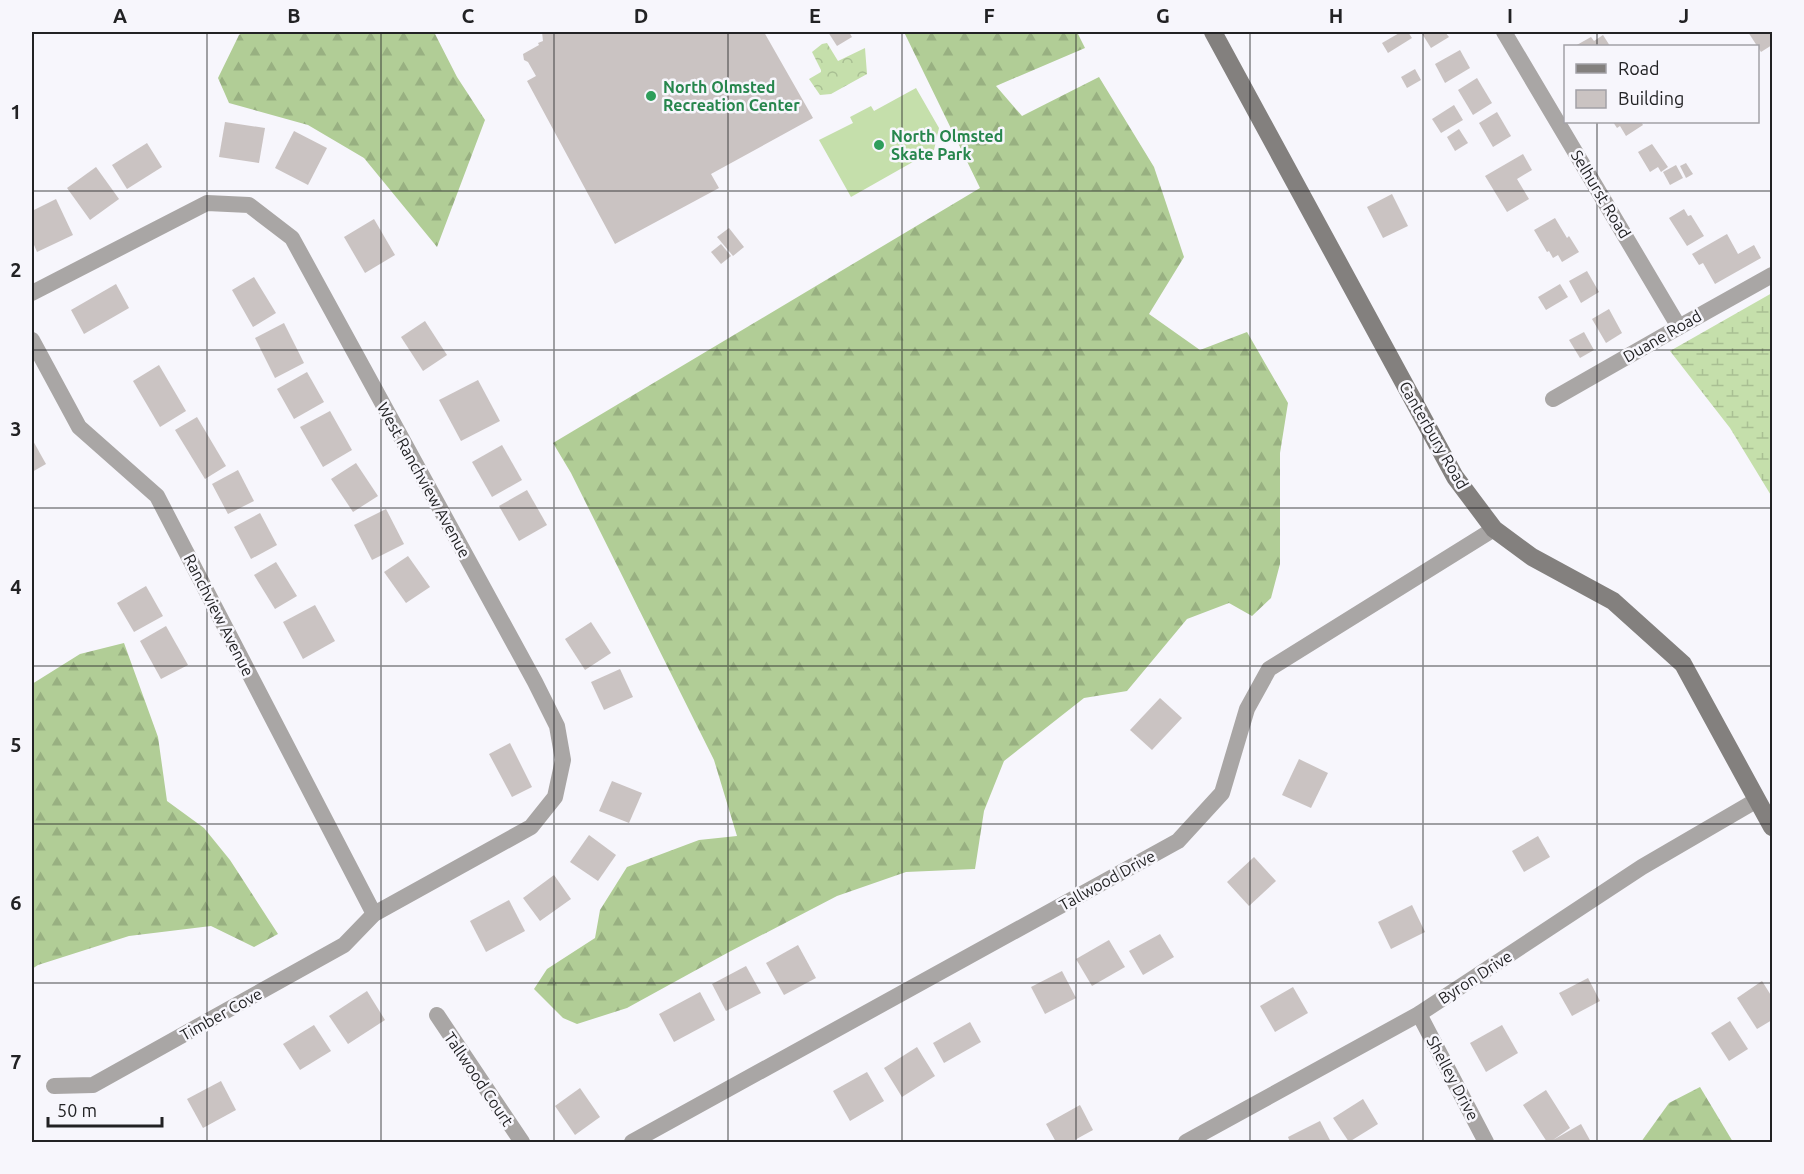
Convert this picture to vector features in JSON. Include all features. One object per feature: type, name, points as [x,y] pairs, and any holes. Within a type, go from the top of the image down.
[{"type":"street","name":"Canterbury Road","points":[[1213,32],[1455,477],[1494,530],[1532,557],[1613,601],[1683,664],[1773,827]]},
{"type":"street","name":"Selhurst Road","points":[[1504,32],[1679,327]]},
{"type":"street","name":"West Ranchview Avenue","points":[[32,293],[207,203],[249,205],[292,238],[544,699],[557,726],[563,760],[555,797],[531,827],[374,914]]},
{"type":"street","name":"Duane Road","points":[[1553,399],[1773,275]]},
{"type":"street","name":"Ranchview Avenue","points":[[32,340],[79,427],[157,496],[374,914]]},
{"type":"street","name":"Tallwood Drive","points":[[632,1143],[1178,841],[1221,793],[1248,709],[1269,669],[1494,530]]},
{"type":"street","name":"Byron Drive","points":[[1191,1141],[1419,1014],[1642,867],[1757,800]]},
{"type":"street","name":"Timber Cove","points":[[54,1086],[93,1085],[344,945],[374,914]]},
{"type":"street","name":"Shelley Drive","points":[[1419,1014],[1486,1143]]},
{"type":"street","name":"Tallwood Court","points":[[437,1016],[522,1143]]},
{"type":"green space","points":[[243,32],[434,32],[457,77],[485,120],[437,247],[364,158],[308,125],[229,103],[218,78],[239,35]]},
{"type":"green space","points":[[904,32],[1077,32],[1085,48],[996,86],[1022,116],[1099,77],[1154,167],[1184,257],[1149,314],[1200,350],[1247,332],[1288,403],[1280,453],[1280,564],[1271,598],[1252,616],[1229,603],[1187,619],[1127,691],[1084,698],[1004,761],[984,811],[975,869],[906,872],[837,896],[627,1008],[577,1024],[563,1018],[534,989],[547,969],[595,938],[600,910],[627,867],[699,840],[737,836],[714,760],[571,473],[553,443],[980,188]]},
{"type":"green space","points":[[827,43],[838,61],[865,48],[867,74],[831,94],[820,95],[809,79],[821,72],[812,52]]},
{"type":"green space","name":"North Olmsted Skate Park","points":[[916,88],[939,128],[934,150],[851,197],[819,140],[853,123],[850,117],[871,106],[874,111]]},
{"type":"green space","points":[[1772,293],[1772,497],[1730,428],[1670,351]]},
{"type":"green space","points":[[124,643],[158,737],[167,801],[204,828],[230,860],[278,934],[254,947],[211,926],[129,936],[38,965],[32,969],[32,684],[80,654]]},
{"type":"green space","points":[[1700,1087],[1733,1142],[1641,1142],[1669,1103]]},
{"type":"building","points":[[542,32],[764,32],[813,118],[711,174],[719,188],[615,244],[527,81],[536,76],[528,62],[524,60],[523,54],[543,41]]},
{"type":"building","points":[[828,32],[849,32],[852,37],[837,46]]},
{"type":"building","points":[[1401,32],[1408,32],[1412,38],[1388,53],[1382,43]]},
{"type":"building","points":[[1421,32],[1445,32],[1449,37],[1431,48]]},
{"type":"building","points":[[1748,32],[1772,32],[1772,45],[1761,52],[1759,45],[1756,45]]},
{"type":"building","points":[[1603,35],[1609,45],[1577,45],[1591,37],[1594,41]]},
{"type":"building","points":[[1460,50],[1470,68],[1445,83],[1435,64]]},
{"type":"building","points":[[1415,69],[1421,80],[1407,88],[1401,77]]},
{"type":"building","points":[[1477,78],[1492,103],[1473,115],[1458,90]]},
{"type":"building","points":[[1454,105],[1463,120],[1441,133],[1432,119]]},
{"type":"building","points":[[1497,112],[1511,136],[1493,147],[1479,123]]},
{"type":"building","points":[[225,122],[265,128],[259,163],[219,157]]},
{"type":"building","points":[[1614,123],[1642,123],[1643,125],[1626,136],[1620,126],[1617,128]]},
{"type":"building","points":[[1459,129],[1468,143],[1455,151],[1447,137]]},
{"type":"building","points":[[294,131],[327,148],[308,185],[275,168]]},
{"type":"building","points":[[147,143],[162,167],[127,189],[112,165]]},
{"type":"building","points":[[1652,144],[1668,167],[1661,172],[1658,167],[1650,172],[1638,152]]},
{"type":"building","points":[[1523,154],[1532,170],[1517,179],[1529,199],[1507,212],[1485,176]]},
{"type":"building","points":[[1686,163],[1693,174],[1686,178],[1680,166]]},
{"type":"building","points":[[1676,165],[1683,178],[1670,185],[1663,172]]},
{"type":"building","points":[[96,167],[119,199],[90,220],[67,188]]},
{"type":"building","points":[[1392,194],[1408,226],[1383,238],[1367,207]]},
{"type":"building","points":[[56,199],[73,235],[37,252],[32,240],[32,211]]},
{"type":"building","points":[[1684,209],[1688,216],[1691,215],[1704,236],[1687,246],[1669,218]]},
{"type":"building","points":[[1555,218],[1579,252],[1562,262],[1558,255],[1553,258],[1549,251],[1547,252],[1534,230]]},
{"type":"building","points":[[374,219],[395,255],[365,273],[344,237]]},
{"type":"building","points":[[729,228],[744,247],[733,256],[717,237]]},
{"type":"building","points":[[1727,234],[1738,254],[1754,245],[1761,258],[1715,284],[1703,263],[1699,265],[1692,254]]},
{"type":"building","points":[[721,244],[731,256],[721,264],[711,252]]},
{"type":"building","points":[[1587,271],[1599,292],[1581,303],[1569,281]]},
{"type":"building","points":[[254,277],[276,313],[253,327],[232,290]]},
{"type":"building","points":[[116,284],[129,308],[84,334],[71,310]]},
{"type":"building","points":[[1560,284],[1568,297],[1546,310],[1538,297]]},
{"type":"building","points":[[1609,309],[1622,333],[1606,343],[1592,319]]},
{"type":"building","points":[[425,321],[447,355],[423,371],[401,337]]},
{"type":"building","points":[[284,323],[304,363],[275,378],[255,338]]},
{"type":"building","points":[[1584,332],[1594,350],[1580,358],[1569,340]]},
{"type":"building","points":[[159,365],[186,411],[160,427],[133,381]]},
{"type":"building","points":[[307,372],[324,402],[294,419],[277,389]]},
{"type":"building","points":[[478,380],[500,421],[461,441],[439,400]]},
{"type":"building","points":[[330,411],[352,450],[323,467],[300,427]]},
{"type":"building","points":[[197,417],[226,466],[205,479],[175,430]]},
{"type":"building","points":[[32,439],[46,464],[32,472]]},
{"type":"building","points":[[502,445],[522,480],[492,497],[472,462]]},
{"type":"building","points":[[356,463],[378,496],[353,512],[331,479]]},
{"type":"building","points":[[238,470],[254,501],[228,514],[212,484]]},
{"type":"building","points":[[527,490],[547,525],[519,541],[499,506]]},
{"type":"building","points":[[386,509],[404,544],[372,560],[354,525]]},
{"type":"building","points":[[260,513],[277,545],[251,559],[234,527]]},
{"type":"building","points":[[408,556],[430,587],[406,603],[384,572]]},
{"type":"building","points":[[276,562],[297,596],[275,609],[254,575]]},
{"type":"building","points":[[146,586],[163,616],[134,632],[117,603]]},
{"type":"building","points":[[315,605],[335,641],[303,659],[283,622]]},
{"type":"building","points":[[591,622],[611,653],[585,670],[565,639]]},
{"type":"building","points":[[166,626],[188,665],[161,679],[140,641]]},
{"type":"building","points":[[620,669],[633,697],[604,710],[591,682]]},
{"type":"building","points":[[1160,698],[1182,718],[1152,750],[1130,730]]},
{"type":"building","points":[[510,743],[532,787],[512,797],[489,754]]},
{"type":"building","points":[[1299,759],[1328,773],[1311,808],[1282,795]]},
{"type":"building","points":[[612,781],[642,793],[629,823],[599,811]]},
{"type":"building","points":[[589,835],[616,855],[598,881],[570,862]]},
{"type":"building","points":[[1538,836],[1550,857],[1524,872],[1512,851]]},
{"type":"building","points":[[1254,857],[1276,881],[1249,906],[1227,882]]},
{"type":"building","points":[[554,875],[571,899],[540,921],[523,898]]},
{"type":"building","points":[[509,900],[525,931],[486,952],[470,921]]},
{"type":"building","points":[[1412,905],[1425,932],[1391,949],[1378,922]]},
{"type":"building","points":[[1160,934],[1174,957],[1143,975],[1129,951]]},
{"type":"building","points":[[1109,940],[1125,967],[1092,986],[1076,959]]},
{"type":"building","points":[[798,945],[816,978],[784,995],[766,963]]},
{"type":"building","points":[[746,966],[761,993],[726,1011],[712,984]]},
{"type":"building","points":[[1062,971],[1076,998],[1045,1014],[1031,987]]},
{"type":"building","points":[[1588,978],[1600,1001],[1572,1016],[1559,993]]},
{"type":"building","points":[[1762,981],[1772,997],[1772,1020],[1757,1029],[1737,998]]},
{"type":"building","points":[[1293,987],[1308,1013],[1275,1032],[1260,1006]]},
{"type":"building","points":[[367,991],[385,1020],[348,1044],[329,1016]]},
{"type":"building","points":[[700,992],[715,1020],[674,1042],[659,1014]]},
{"type":"building","points":[[1730,1021],[1748,1049],[1729,1061],[1711,1033]]},
{"type":"building","points":[[970,1022],[981,1042],[944,1063],[933,1043]]},
{"type":"building","points":[[314,1025],[331,1051],[300,1070],[283,1044]]},
{"type":"building","points":[[1502,1025],[1518,1053],[1486,1072],[1470,1043]]},
{"type":"building","points":[[917,1047],[935,1076],[902,1097],[884,1068]]},
{"type":"building","points":[[867,1072],[884,1101],[850,1121],[833,1091]]},
{"type":"building","points":[[221,1081],[236,1110],[203,1128],[187,1099]]},
{"type":"building","points":[[580,1088],[600,1117],[575,1135],[555,1106]]},
{"type":"building","points":[[1546,1090],[1570,1128],[1553,1140],[1581,1124],[1591,1142],[1547,1142],[1523,1105]]},
{"type":"building","points":[[1363,1099],[1378,1124],[1349,1142],[1333,1118]]},
{"type":"building","points":[[1080,1105],[1093,1130],[1071,1142],[1056,1142],[1046,1124]]},
{"type":"building","points":[[1320,1121],[1331,1142],[1290,1142],[1288,1137]]},
{"type":"place","name":"North Olmsted Recreation Center","points":[[651,96]]},
{"type":"place","name":"North Olmsted Skate Park","points":[[879,145]]}]
